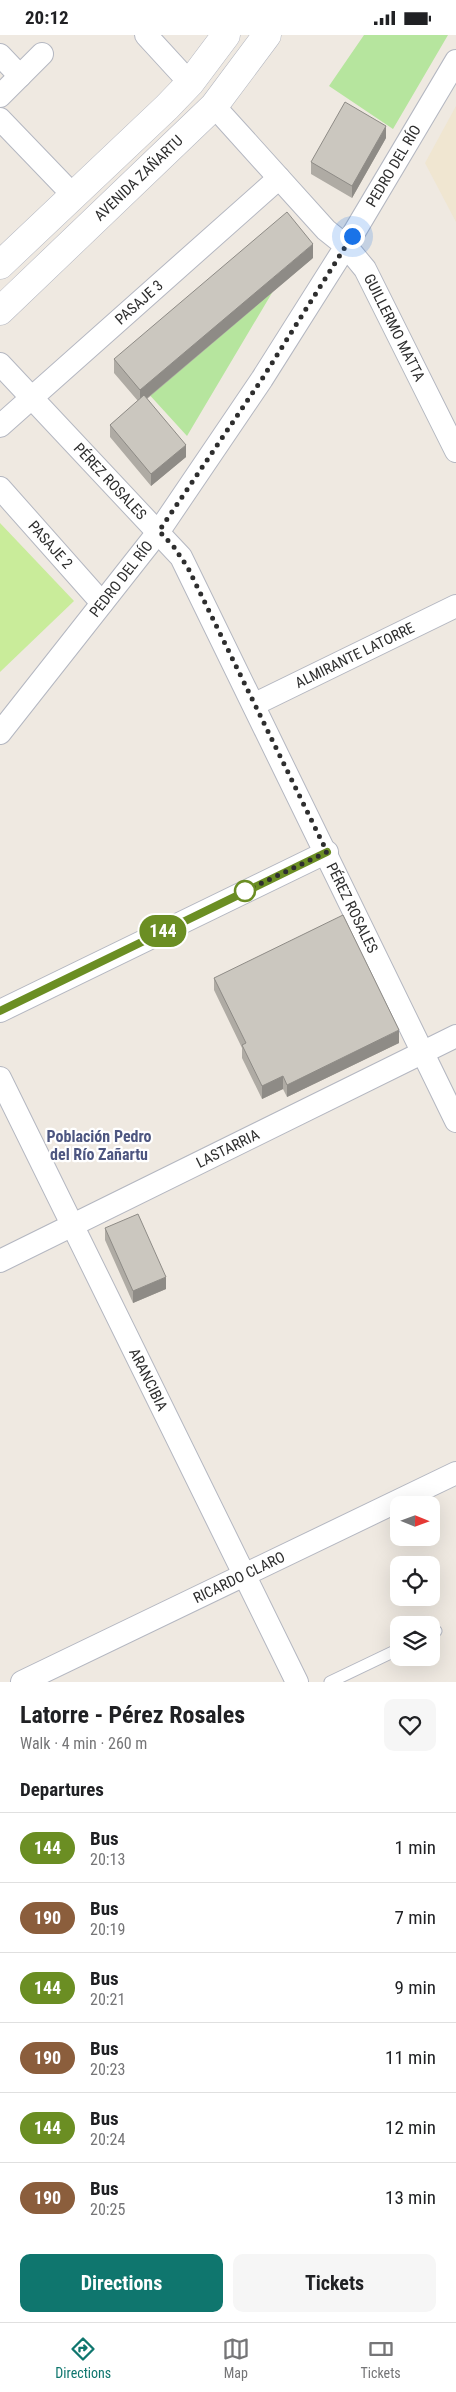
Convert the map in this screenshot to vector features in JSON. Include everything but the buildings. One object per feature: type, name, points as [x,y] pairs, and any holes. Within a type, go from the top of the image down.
[{"type":"street","points":[[146,35],[190,83]]},
{"type":"street","points":[[0,265],[190,83],[226,35]]},
{"type":"street","name":"AVENIDA ZAÑARTU","points":[[0,311],[214,106],[267,35]]},
{"type":"street","points":[[0,96],[42,54]]},
{"type":"street","points":[[0,55],[20,76]]},
{"type":"street","name":"PEDRO DEL RÍO","points":[[0,733],[159,531],[262,379],[346,246],[456,61]]},
{"type":"street","name":"GUILLERMO MATTA","points":[[214,106],[326,230],[346,246],[365,269],[375,285],[456,451]]},
{"type":"street","points":[[0,119],[74,196]]},
{"type":"street","name":"PASAJE 3","points":[[0,426],[31,396],[279,178]]},
{"type":"street","name":"PÉREZ ROSALES","points":[[0,364],[174,547],[188,568],[456,1121]]},
{"type":"street","name":"PASAJE 2","points":[[0,488],[102,603]]},
{"type":"street","name":"ALMIRANTE LATORRE","points":[[254,704],[456,606]]},
{"type":"street","points":[[0,1011],[327,852]]},
{"type":"street","name":"LASTARRIA","points":[[0,1261],[456,1037]]},
{"type":"street","name":"ARANCIBIA","points":[[0,1078],[297,1682]]},
{"type":"street","name":"RICARDO CLARO","points":[[22,1682],[456,1473]]},
{"type":"lane","points":[[330,1682],[390,1653]]},
{"type":"shaded area","points":[[456,106],[456,222],[425,163]]},
{"type":"green space","points":[[364,35],[448,35],[393,129],[329,86]]},
{"type":"green space","points":[[282,276],[187,436],[146,391]]},
{"type":"green space","points":[[0,523],[74,601],[0,672]]},
{"type":"bus line","name":"144","points":[[0,1011],[327,852]]},
{"type":"district","name":"Población Pedro del Río Zañartu","points":[[99,1145]]},
{"type":"route","points":[[245,891],[241,893],[327,852],[188,568],[174,547],[159,531],[262,379],[352,236]]}]
